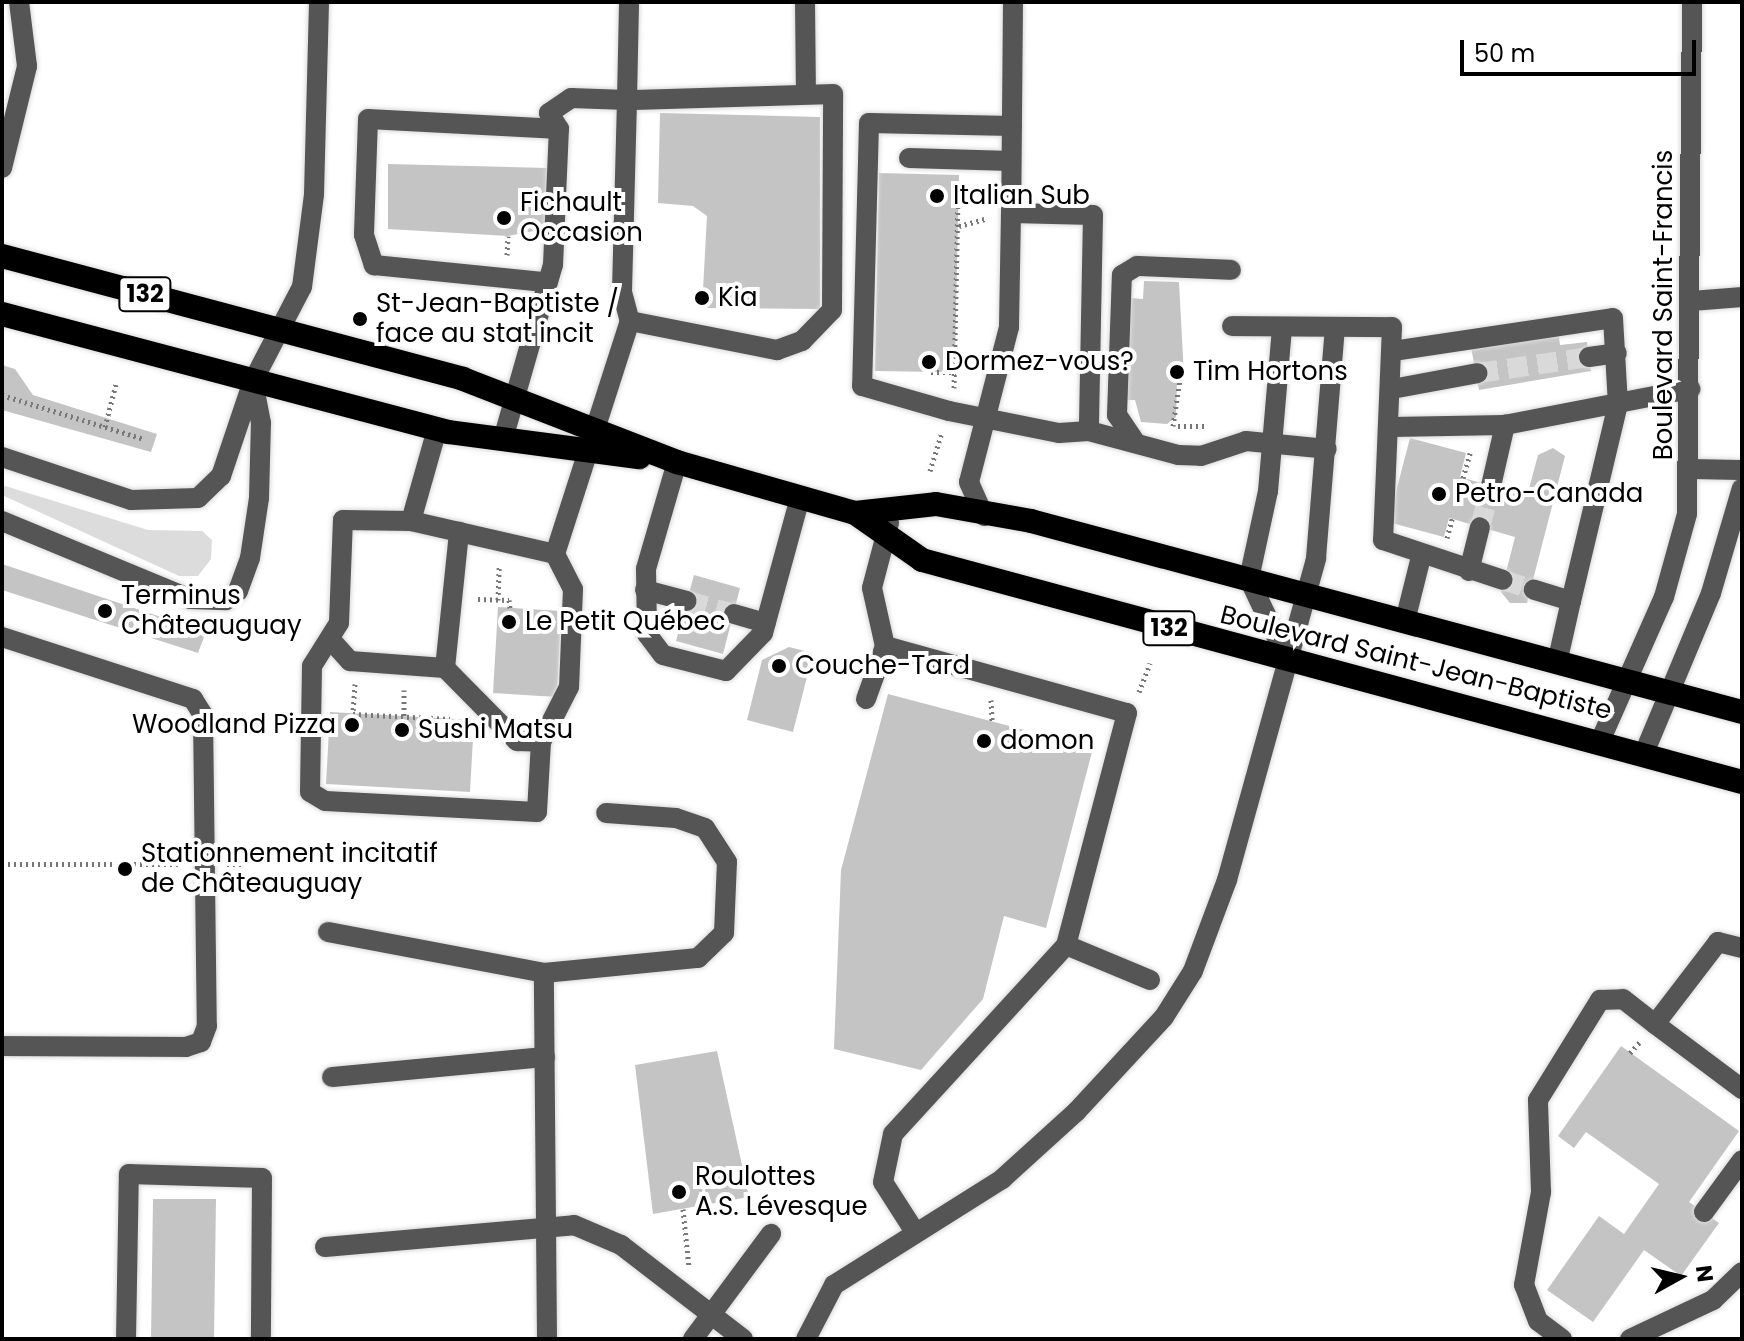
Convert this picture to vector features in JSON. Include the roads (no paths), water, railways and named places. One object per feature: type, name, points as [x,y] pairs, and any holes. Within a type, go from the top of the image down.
[{"type":"highway","name":"Boulevard Saint-Jean-Baptiste","points":[[2,256],[282,330],[514,399],[593,441]]},
{"type":"highway","name":"Boulevard Saint-Jean-Baptiste","points":[[2,314],[437,429],[503,439],[593,441],[677,462],[855,513],[922,560],[1288,661],[1601,739],[1742,782]]},
{"type":"highway","name":"Boulevard Saint-Jean-Baptiste","points":[[855,513],[936,504],[984,516],[1031,521],[1742,712]]},
{"type":"street","points":[[2,168],[27,66],[19,2]]},
{"type":"street","points":[[2,457],[131,500],[198,498],[221,476],[253,381],[282,330],[309,251],[319,2]]},
{"type":"street","points":[[555,554],[411,521],[343,520],[340,614],[311,674],[308,786],[317,798],[537,812],[541,742],[569,687],[573,589],[555,554],[630,321],[622,292],[629,2]]},
{"type":"street","points":[[805,2],[806,93]]},
{"type":"street","points":[[984,516],[969,482],[1009,327],[1013,2]]},
{"type":"street","name":"Boulevard Saint-Francis","points":[[1601,739],[1642,649],[1678,555],[1690,469],[1692,2]]},
{"type":"street","points":[[503,439],[545,282],[553,265],[559,129],[549,113],[571,98],[627,100],[833,94],[832,310],[793,348],[777,350],[630,321]]},
{"type":"street","points":[[545,282],[374,265],[364,235],[368,119],[559,129]]},
{"type":"street","points":[[1012,126],[869,123],[862,386],[1059,433],[1089,431],[1201,456],[1246,441],[1327,449]]},
{"type":"street","points":[[909,158],[1011,161]]},
{"type":"street","points":[[1011,213],[1093,215],[1089,431]]},
{"type":"street","points":[[1137,444],[1117,415],[1122,275],[1137,266],[1231,270]]},
{"type":"street","points":[[1692,301],[1742,297]]},
{"type":"street","points":[[1393,351],[1613,318],[1618,404],[1557,663]]},
{"type":"street","points":[[1232,326],[1392,327],[1391,427],[1383,540],[1421,557],[1503,580]]},
{"type":"street","points":[[1282,328],[1272,442],[1249,579],[1288,661]]},
{"type":"street","points":[[806,1339],[834,1285],[1002,1179],[1164,1017],[1193,971],[1227,880],[1305,596],[1327,449],[1335,328]]},
{"type":"street","points":[[1589,357],[1617,353]]},
{"type":"street","points":[[1392,389],[1478,373]]},
{"type":"street","points":[[2,521],[190,599],[226,600],[238,591],[250,558],[259,498],[261,423],[253,381]]},
{"type":"street","points":[[1391,427],[1505,425],[1691,389]]},
{"type":"street","points":[[1491,486],[1505,425]]},
{"type":"street","points":[[411,521],[437,429]]},
{"type":"street","points":[[677,462],[654,529],[645,590],[647,634],[663,655],[726,671],[766,623],[800,498]]},
{"type":"street","points":[[1690,469],[1742,470]]},
{"type":"street","points":[[1645,751],[1683,661],[1742,488]]},
{"type":"street","points":[[866,699],[885,646],[872,588],[894,508]]},
{"type":"street","points":[[1469,571],[1480,527]]},
{"type":"street","points":[[445,668],[459,532]]},
{"type":"street","points":[[1405,621],[1421,557]]},
{"type":"street","points":[[645,590],[687,601]]},
{"type":"street","points":[[1534,590],[1571,601]]},
{"type":"street","points":[[734,614],[766,623]]},
{"type":"street","points":[[2,637],[193,699],[203,715],[207,1026],[201,1042],[2,1046]]},
{"type":"street","points":[[330,639],[350,661],[445,668],[517,741],[541,742]]},
{"type":"street","points":[[885,646],[1127,713],[1066,945],[893,1134],[883,1182],[915,1232]]},
{"type":"street","points":[[328,932],[544,973],[698,958],[724,933],[727,862],[705,828],[676,818],[606,813]]},
{"type":"street","points":[[1655,1024],[1718,942],[1742,948]]},
{"type":"street","points":[[1066,945],[1150,980]]},
{"type":"street","points":[[544,973],[547,1339]]},
{"type":"street","points":[[1562,1339],[1538,1321],[1524,1285],[1541,1192],[1538,1100],[1600,1000],[1623,999],[1742,1089]]},
{"type":"street","points":[[332,1077],[545,1057]]},
{"type":"street","points":[[1704,1212],[1742,1160]]},
{"type":"street","points":[[126,1339],[129,1174],[262,1178],[261,1339]]},
{"type":"street","points":[[325,1247],[546,1223],[574,1225],[621,1245],[743,1339]]},
{"type":"street","points":[[693,1339],[771,1234]]},
{"type":"street","points":[[1630,1339],[1701,1308],[1742,1272]]},
{"type":"tunnel","points":[[1478,373],[1589,357]]},
{"type":"tunnel","points":[[1480,527],[1491,486]]},
{"type":"tunnel","points":[[1503,580],[1534,590]]},
{"type":"tunnel","points":[[687,601],[734,614]]},
{"type":"place","name":"Italian Sub","points":[[937,196]]},
{"type":"place","name":"Fichault Occasion","points":[[504,218]]},
{"type":"place","name":"Kia","points":[[702,298]]},
{"type":"place","name":"St-Jean-Baptiste / face au stat incit","points":[[360,319]]},
{"type":"place","name":"Dormez-vous?","points":[[929,362]]},
{"type":"place","name":"Tim Hortons","points":[[1177,372]]},
{"type":"place","name":"Petro-Canada","points":[[1439,494]]},
{"type":"place","name":"Terminus Châteauguay","points":[[105,611]]},
{"type":"place","name":"Le Petit Québec","points":[[509,622]]},
{"type":"place","name":"Couche-Tard","points":[[779,666]]},
{"type":"place","name":"Woodland Pizza","points":[[352,725]]},
{"type":"place","name":"Sushi Matsu","points":[[402,730]]},
{"type":"place","name":"domon","points":[[984,741]]},
{"type":"place","name":"Stationnement incitatif de Châteauguay","points":[[125,869]]},
{"type":"place","name":"Roulottes A.S. Lévesque","points":[[679,1192]]}]
